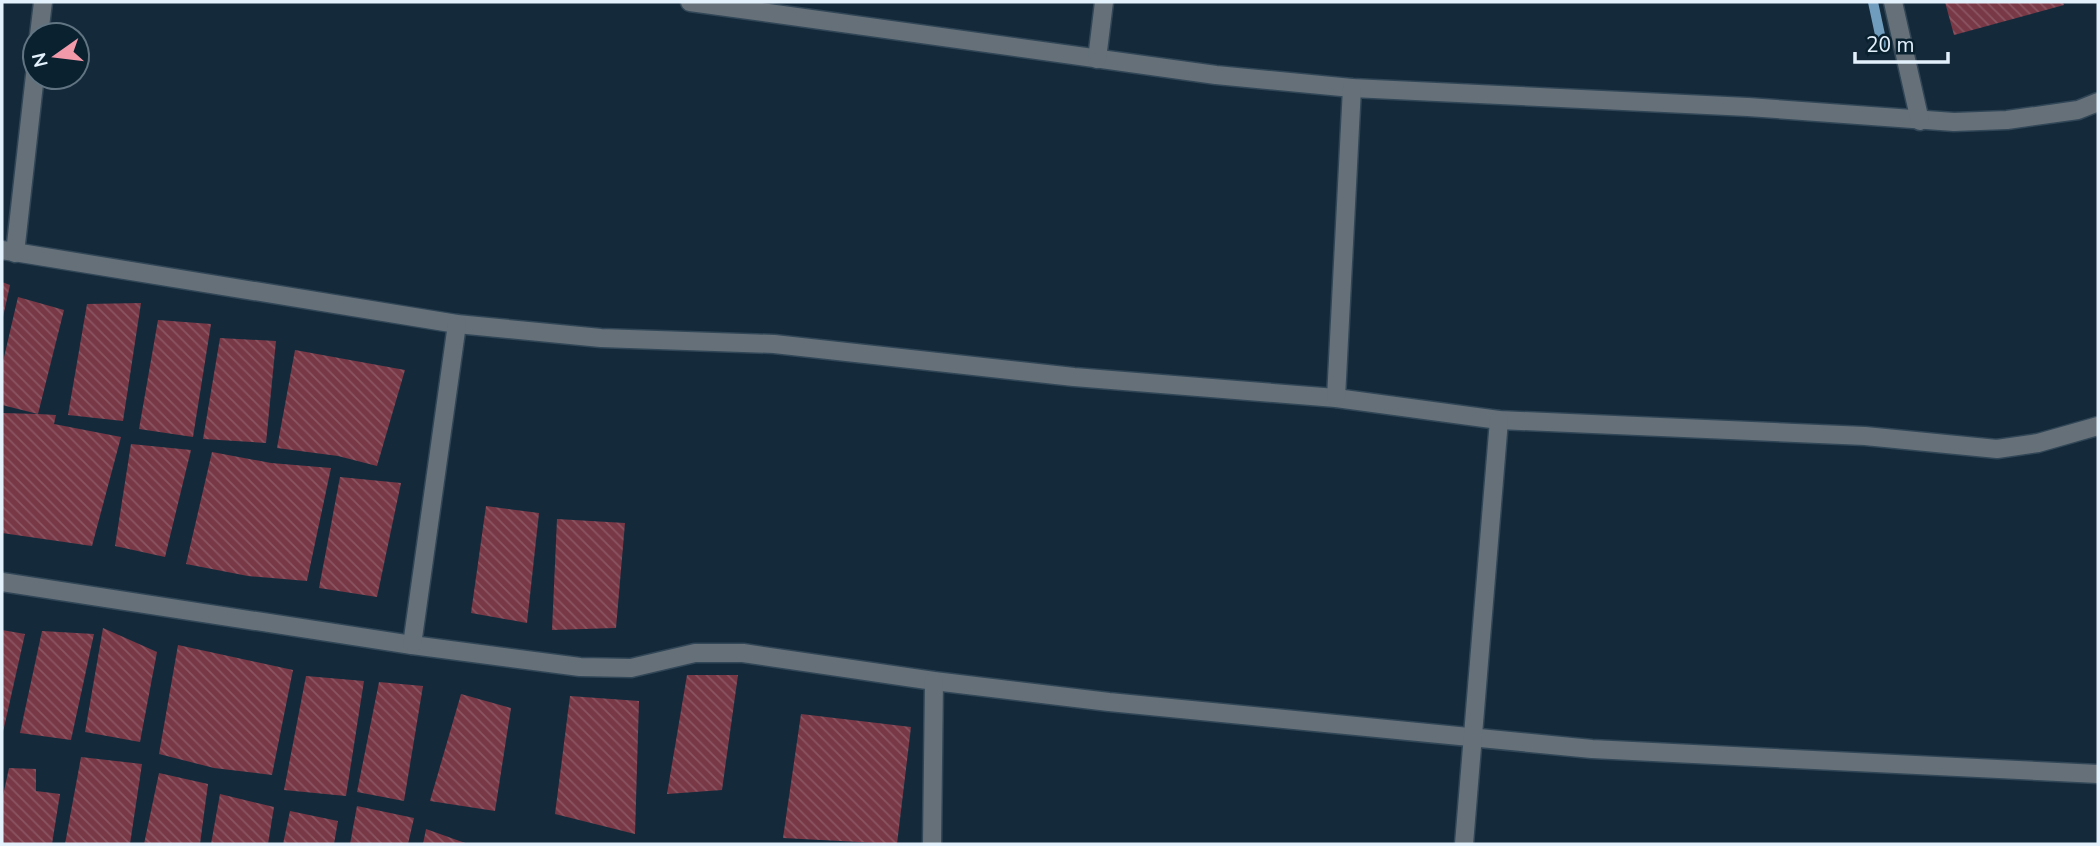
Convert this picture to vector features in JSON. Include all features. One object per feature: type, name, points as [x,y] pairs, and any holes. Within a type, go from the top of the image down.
[{"type":"street","points":[[41,21],[43,2]]},
{"type":"street","points":[[690,2],[1216,75],[1352,88],[1748,107],[1920,121],[2007,120],[2078,110],[2098,102]]},
{"type":"street","points":[[1097,59],[1104,2]]},
{"type":"street","points":[[1893,2],[1920,121]]},
{"type":"street","points":[[1336,398],[1352,88]]},
{"type":"street","points":[[33,91],[8,251],[457,324],[601,338],[774,344],[1074,377],[1336,398],[1499,420],[1865,436],[1997,449],[2038,443],[2098,426]]},
{"type":"street","points":[[412,645],[457,324]]},
{"type":"street","points":[[1464,844],[1499,420]]},
{"type":"street","points":[[2,582],[412,645],[580,667],[631,668],[695,653],[743,653],[934,681],[1472,738],[1727,757],[2098,774]]},
{"type":"street","points":[[932,844],[934,681]]},
{"type":"building","points":[[1945,2],[2063,2],[2064,5],[1954,35]]},
{"type":"building","points":[[2,282],[10,285],[3,317],[2,316]]},
{"type":"building","points":[[18,297],[64,310],[38,414],[2,405],[2,366]]},
{"type":"building","points":[[141,303],[123,421],[68,415],[87,304]]},
{"type":"building","points":[[158,320],[211,324],[193,437],[139,429]]},
{"type":"building","points":[[220,338],[276,341],[266,443],[203,439]]},
{"type":"building","points":[[295,350],[405,370],[377,466],[338,456],[277,448]]},
{"type":"building","points":[[2,413],[56,415],[54,424],[121,437],[92,546],[2,533]]},
{"type":"building","points":[[131,444],[191,450],[165,557],[115,546]]},
{"type":"building","points":[[212,452],[271,463],[331,468],[307,581],[248,576],[186,564]]},
{"type":"building","points":[[340,477],[401,483],[377,597],[319,588]]},
{"type":"building","points":[[486,506],[539,513],[527,623],[471,613]]},
{"type":"building","points":[[557,519],[625,523],[616,628],[552,630]]},
{"type":"building","points":[[103,628],[157,652],[140,742],[85,732]]},
{"type":"building","points":[[2,630],[25,634],[3,732],[2,732]]},
{"type":"building","points":[[42,631],[94,634],[71,740],[20,733]]},
{"type":"building","points":[[178,645],[293,670],[272,775],[214,768],[159,754]]},
{"type":"building","points":[[687,675],[738,675],[722,790],[667,794]]},
{"type":"building","points":[[306,676],[364,681],[346,796],[284,790]]},
{"type":"building","points":[[379,682],[423,686],[404,801],[357,792]]},
{"type":"building","points":[[461,694],[511,708],[495,811],[430,801]]},
{"type":"building","points":[[570,696],[639,701],[635,834],[555,814]]},
{"type":"building","points":[[801,714],[911,727],[897,844],[783,838]]},
{"type":"building","points":[[81,757],[142,764],[130,844],[65,844]]},
{"type":"building","points":[[9,768],[36,769],[36,791],[60,794],[52,844],[2,844],[2,800]]},
{"type":"building","points":[[159,773],[208,784],[200,844],[144,844]]},
{"type":"building","points":[[220,794],[274,807],[268,844],[211,844]]},
{"type":"building","points":[[357,806],[414,818],[408,844],[350,844]]},
{"type":"building","points":[[290,811],[338,821],[334,844],[283,844]]},
{"type":"building","points":[[426,829],[468,844],[423,844]]},
{"type":"waterway","points":[[1873,2],[1882,44]]}]
